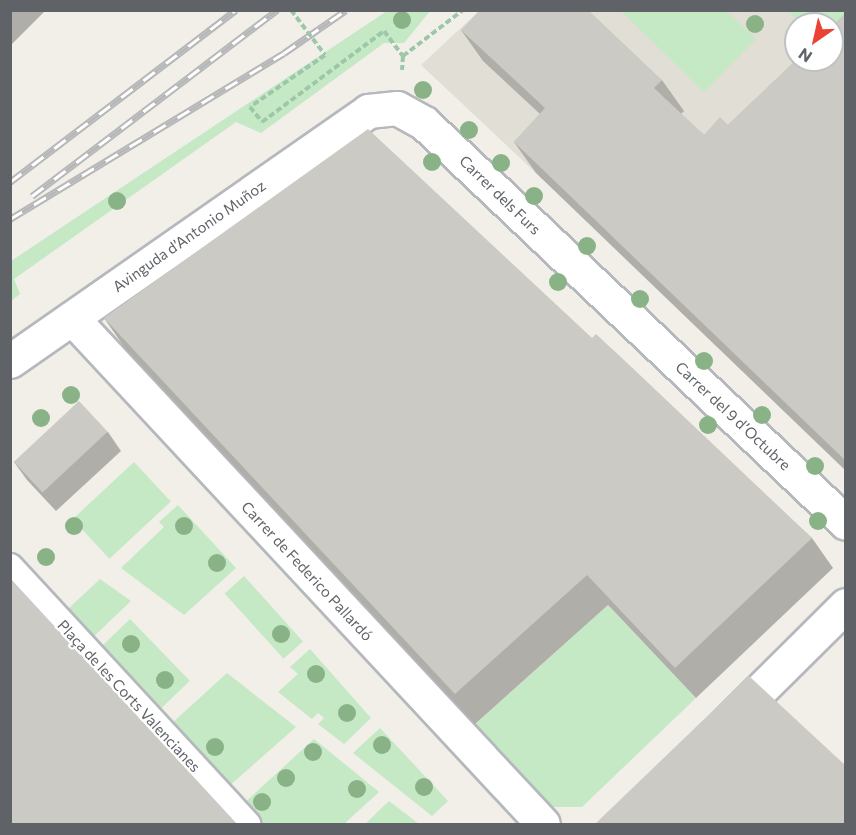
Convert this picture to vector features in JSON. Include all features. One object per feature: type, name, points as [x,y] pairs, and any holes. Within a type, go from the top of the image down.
[{"type":"street","name":"Carrer dels Furs","points":[[368,111],[397,108],[424,123],[620,309]]},
{"type":"street","name":"Avinguda d’Antonio Muñoz","points":[[10,361],[368,111]]},
{"type":"street","name":"Carrer del 9 d’Octubre","points":[[620,309],[846,523]]},
{"type":"street","name":"Carrer de Federico Pallardó","points":[[72,318],[543,825]]},
{"type":"street","name":"Plaça de les Corts Valencianes","points":[[10,567],[247,825]]},
{"type":"street","points":[[711,738],[846,605]]},
{"type":"path","points":[[291,10],[325,55],[250,107],[262,122],[384,31],[403,56],[402,73]]},
{"type":"path","points":[[403,56],[463,10]]},
{"type":"shaded area","points":[[787,10],[789,12],[784,12],[784,72],[838,72],[633,264],[421,65],[479,11]]},
{"type":"green space","points":[[387,11],[430,11],[404,43],[384,43],[261,133],[236,122],[14,279],[20,294],[11,301],[11,261]]},
{"type":"green space","points":[[621,11],[726,11],[756,39],[704,92]]},
{"type":"green space","points":[[845,11],[845,65],[844,12],[788,12]]},
{"type":"green space","points":[[134,462],[171,501],[109,559],[73,519]]},
{"type":"green space","points":[[178,505],[236,568],[184,615],[121,568],[164,527],[159,522]]},
{"type":"green space","points":[[244,576],[303,641],[284,659],[225,593]]},
{"type":"green space","points":[[100,579],[131,601],[91,639],[67,610]]},
{"type":"green space","points":[[608,605],[696,698],[582,807],[549,807],[473,726]]},
{"type":"green space","points":[[130,619],[190,681],[160,709],[101,647]]},
{"type":"green space","points":[[310,649],[371,718],[344,744],[318,724],[324,718],[318,713],[312,719],[278,692],[298,674],[290,667]]},
{"type":"green space","points":[[227,673],[296,727],[227,788],[171,724]]},
{"type":"green space","points":[[380,728],[448,801],[432,816],[353,753]]},
{"type":"green space","points":[[314,739],[379,792],[344,824],[261,824],[242,805]]},
{"type":"green space","points":[[389,801],[419,824],[365,824]]},
{"type":"building","points":[[480,10],[588,10],[662,80],[654,88],[704,135],[720,117],[728,125],[784,71],[844,72],[844,15],[846,13],[846,461],[514,142],[545,108],[461,30]]},
{"type":"building","points":[[368,129],[592,338],[596,334],[812,538],[675,668],[587,575],[455,694],[104,318]]},
{"type":"building","points":[[79,401],[108,432],[43,492],[14,462]]},
{"type":"building","points":[[10,578],[238,825],[10,825]]},
{"type":"building","points":[[749,676],[846,766],[846,825],[594,825]]},
{"type":"railway","points":[[10,182],[236,10]]},
{"type":"railway","points":[[32,196],[277,10]]},
{"type":"railway","points":[[10,219],[284,53],[346,10]]}]
